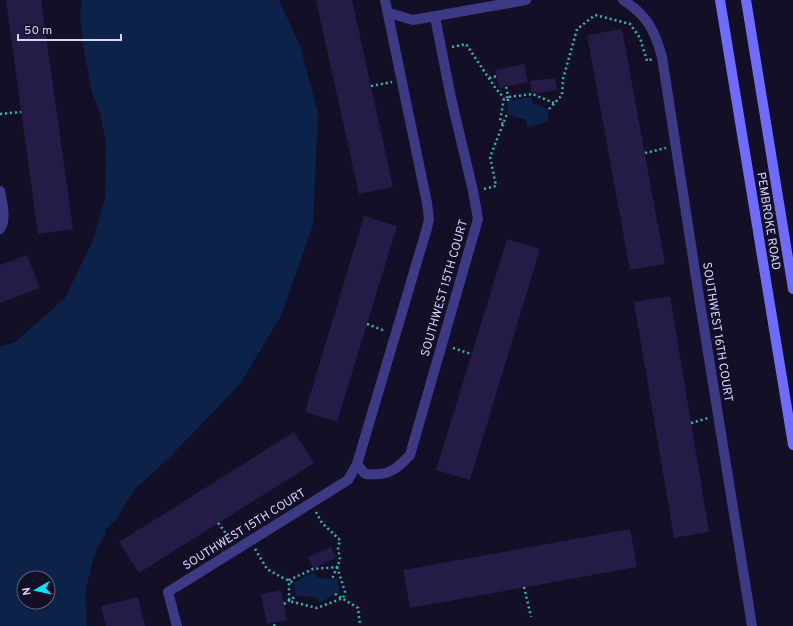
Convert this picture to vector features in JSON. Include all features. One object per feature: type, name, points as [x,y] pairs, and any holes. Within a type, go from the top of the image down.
[{"type":"main road","name":"PEMBROKE ROAD","points":[[720,0],[793,445]]},
{"type":"main road","name":"PEMBROKE ROAD","points":[[746,0],[793,289]]},
{"type":"street","name":"SOUTHWEST 15TH COURT","points":[[177,626],[168,592],[348,480],[357,464],[429,219],[389,12],[385,0]]},
{"type":"street","points":[[389,12],[413,20],[526,0]]},
{"type":"street","name":"SOUTHWEST 16TH COURT","points":[[623,0],[640,13],[648,22],[654,31],[662,57],[718,415],[748,625]]},
{"type":"street","name":"SOUTHWEST 15TH COURT","points":[[357,464],[366,474],[380,475],[398,468],[410,455],[478,220],[435,17]]},
{"type":"street","points":[[0,190],[4,216],[0,229]]},
{"type":"path","points":[[549,109],[562,95],[563,79],[577,29],[595,15],[630,24],[640,38],[647,61],[662,57]]},
{"type":"path","points":[[441,50],[466,44],[504,98],[500,120],[503,124]]},
{"type":"path","points":[[489,78],[496,76]]},
{"type":"path","points":[[371,86],[401,80]]},
{"type":"path","points":[[506,86],[508,101]]},
{"type":"path","points":[[504,98],[532,94],[554,103]]},
{"type":"path","points":[[0,114],[21,112]]},
{"type":"path","points":[[473,191],[496,186],[490,157],[507,114]]},
{"type":"path","points":[[645,153],[676,146]]},
{"type":"path","points":[[367,324],[396,334]]},
{"type":"path","points":[[442,345],[471,354]]},
{"type":"path","points":[[691,423],[718,415]]},
{"type":"path","points":[[311,502],[322,524],[340,540],[338,548],[340,560],[332,579]]},
{"type":"path","points":[[218,523],[238,548]]},
{"type":"path","points":[[250,540],[267,569],[294,583]]},
{"type":"path","points":[[289,580],[313,569],[337,567]]},
{"type":"path","points":[[337,567],[345,592],[343,598]]},
{"type":"path","points":[[289,580],[289,601]]},
{"type":"path","points":[[524,588],[531,617]]},
{"type":"path","points":[[335,594],[358,608],[360,626]]},
{"type":"path","points":[[284,604],[296,596]]},
{"type":"path","points":[[289,601],[317,608],[343,598]]},
{"type":"water","points":[[82,0],[279,0],[300,46],[318,113],[313,225],[281,316],[240,384],[168,459],[135,489],[115,521],[105,530],[105,535],[98,546],[92,563],[85,594],[87,626],[0,626],[0,347],[15,342],[65,298],[93,240],[105,198],[106,144],[100,113],[92,93],[84,51],[80,16]]},
{"type":"water","points":[[531,97],[533,104],[549,109],[547,122],[527,127],[526,120],[507,114],[508,101]]},
{"type":"water","points":[[313,572],[318,578],[337,579],[340,592],[319,603],[315,597],[296,596],[294,583]]},
{"type":"building","points":[[6,0],[41,0],[73,229],[38,234]]},
{"type":"building","points":[[316,0],[352,0],[393,187],[359,194]]},
{"type":"building","points":[[622,29],[665,264],[630,270],[587,35]]},
{"type":"building","points":[[524,64],[528,82],[499,88],[495,70]]},
{"type":"building","points":[[555,78],[557,90],[532,94],[530,81]]},
{"type":"building","points":[[364,216],[397,226],[337,422],[305,412]]},
{"type":"building","points":[[507,239],[540,249],[470,480],[436,470]]},
{"type":"building","points":[[27,255],[40,288],[0,303],[0,265]]},
{"type":"building","points":[[670,296],[709,532],[674,538],[634,302]]},
{"type":"building","points":[[294,432],[314,463],[139,573],[119,542]]},
{"type":"building","points":[[630,529],[637,567],[410,608],[403,570]]},
{"type":"building","points":[[331,547],[336,558],[313,569],[308,557]]},
{"type":"building","points":[[281,590],[287,620],[267,624],[261,594]]},
{"type":"building","points":[[138,597],[145,626],[106,626],[101,606]]}]
